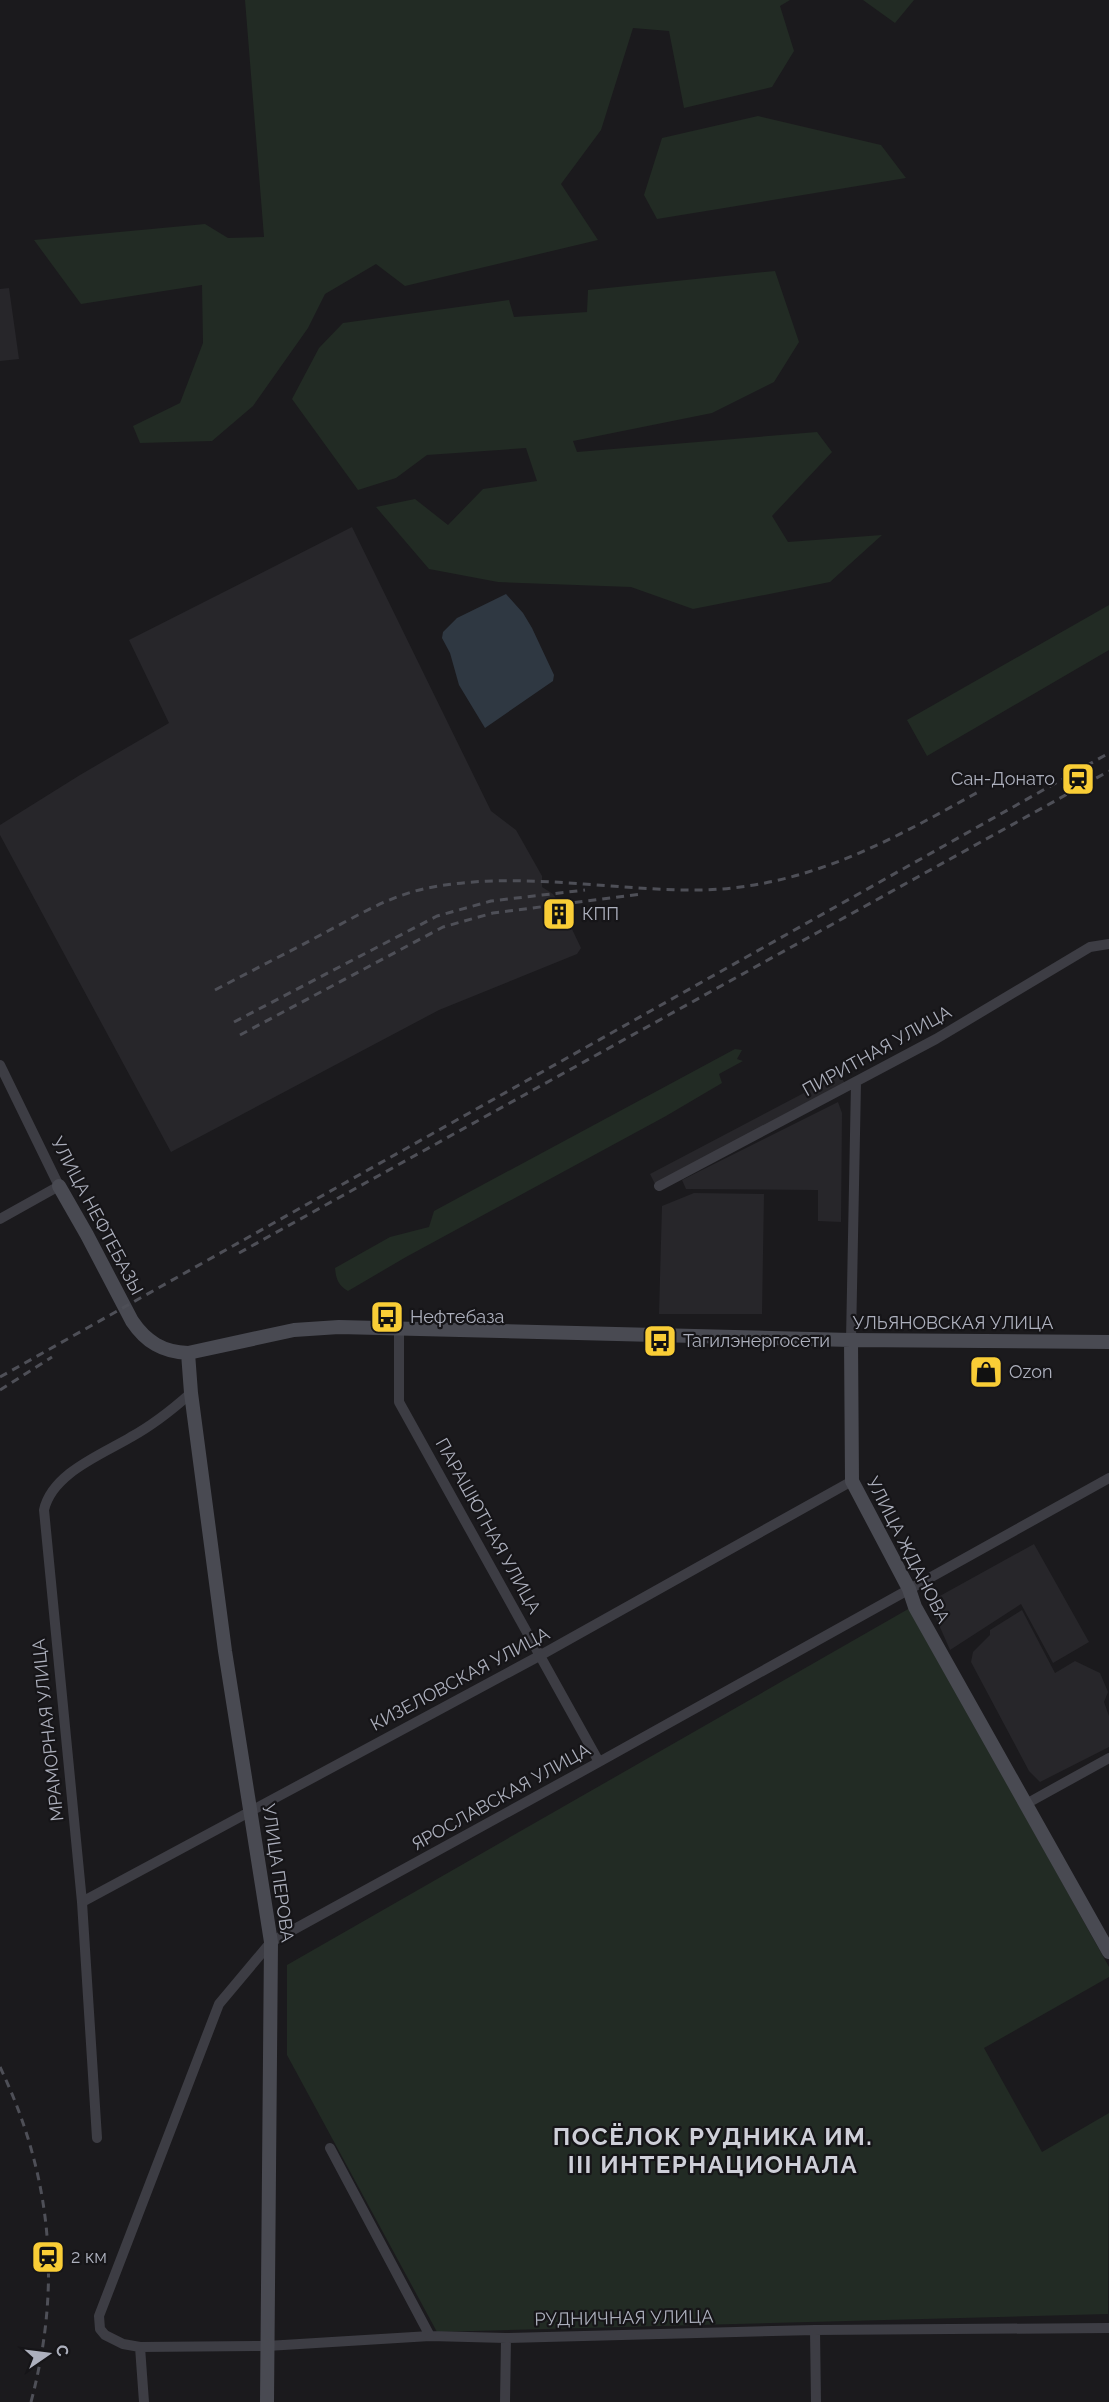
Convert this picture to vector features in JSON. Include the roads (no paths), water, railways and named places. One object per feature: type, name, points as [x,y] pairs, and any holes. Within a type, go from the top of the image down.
[{"type":"main road","name":"УЛИЦА НЕФТЕБАЗЫ","points":[[59,1186],[139,1332],[160,1348],[173,1353],[188,1353]]},
{"type":"main road","name":"УЛЬЯНОВСКАЯ УЛИЦА","points":[[188,1353],[300,1329],[339,1327],[851,1340],[1109,1342]]},
{"type":"main road","name":"УЛИЦА ЖДАНОВА","points":[[851,1340],[852,1481],[909,1589],[915,1607],[1109,1952]]},
{"type":"main road","name":"УЛИЦА ПЕРОВА","points":[[188,1353],[191,1393],[225,1651],[271,1941],[267,2402]]},
{"type":"street","name":"ПИРИТНАЯ УЛИЦА","points":[[659,1186],[936,1039],[1090,947],[1109,944]]},
{"type":"street","name":"УЛИЦА НЕФТЕБАЗЫ","points":[[0,1065],[59,1186]]},
{"type":"street","name":"УЛИЦА ЖДАНОВА","points":[[851,1340],[856,1083]]},
{"type":"street","points":[[0,1219],[59,1186]]},
{"type":"street","name":"ПАРАШЮТНАЯ УЛИЦА","points":[[399,1329],[399,1402],[599,1762]]},
{"type":"street","name":"МРАМОРНАЯ УЛИЦА","points":[[97,2138],[82,1902],[44,1510],[52,1493],[78,1467],[153,1424],[191,1393]]},
{"type":"street","name":"ЯРОСЛАВСКАЯ УЛИЦА","points":[[140,2347],[123,2344],[105,2335],[100,2329],[99,2316],[219,2004],[271,1941],[599,1762],[1109,1478]]},
{"type":"street","name":"КИЗЕЛОВСКАЯ УЛИЦА","points":[[82,1902],[541,1655],[852,1481]]},
{"type":"street","points":[[1026,1804],[1109,1758]]},
{"type":"street","points":[[330,2148],[430,2336]]},
{"type":"street","name":"РУДНИЧНАЯ УЛИЦА","points":[[140,2347],[267,2346],[430,2336],[506,2338],[815,2330],[1109,2328]]},
{"type":"street","points":[[815,2330],[816,2402]]},
{"type":"street","points":[[505,2402],[506,2338]]},
{"type":"street","points":[[140,2347],[144,2402]]},
{"type":"railway","points":[[0,1377],[1109,753]]},
{"type":"railway","points":[[239,1253],[1109,771]]},
{"type":"railway","points":[[215,990],[364,912],[415,891],[462,883],[496,881],[700,890],[776,881],[811,871],[880,844],[980,791]]},
{"type":"railway","points":[[234,1022],[437,916],[491,901],[585,890]]},
{"type":"railway","points":[[240,1035],[443,927],[493,913],[641,894]]},
{"type":"railway","points":[[0,1390],[52,1357]]},
{"type":"railway","points":[[0,2067],[18,2108],[31,2149],[41,2190],[47,2232],[49,2273],[47,2316],[31,2402]]},
{"type":"place","name":"Сан-Донато","points":[[1078,779]]},
{"type":"place","name":"КПП","points":[[559,914]]},
{"type":"place","name":"Нефтебаза","points":[[387,1317]]},
{"type":"place","name":"Тагилэнергосети","points":[[660,1341]]},
{"type":"place","name":"Ozon","points":[[986,1372]]},
{"type":"place","name":"2 км","points":[[48,2257]]},
{"type":"district","name":"ПОСЁЛОК РУДНИКА ИМ. III ИНТЕРНАЦИОНАЛА","points":[[713,2151]]}]
